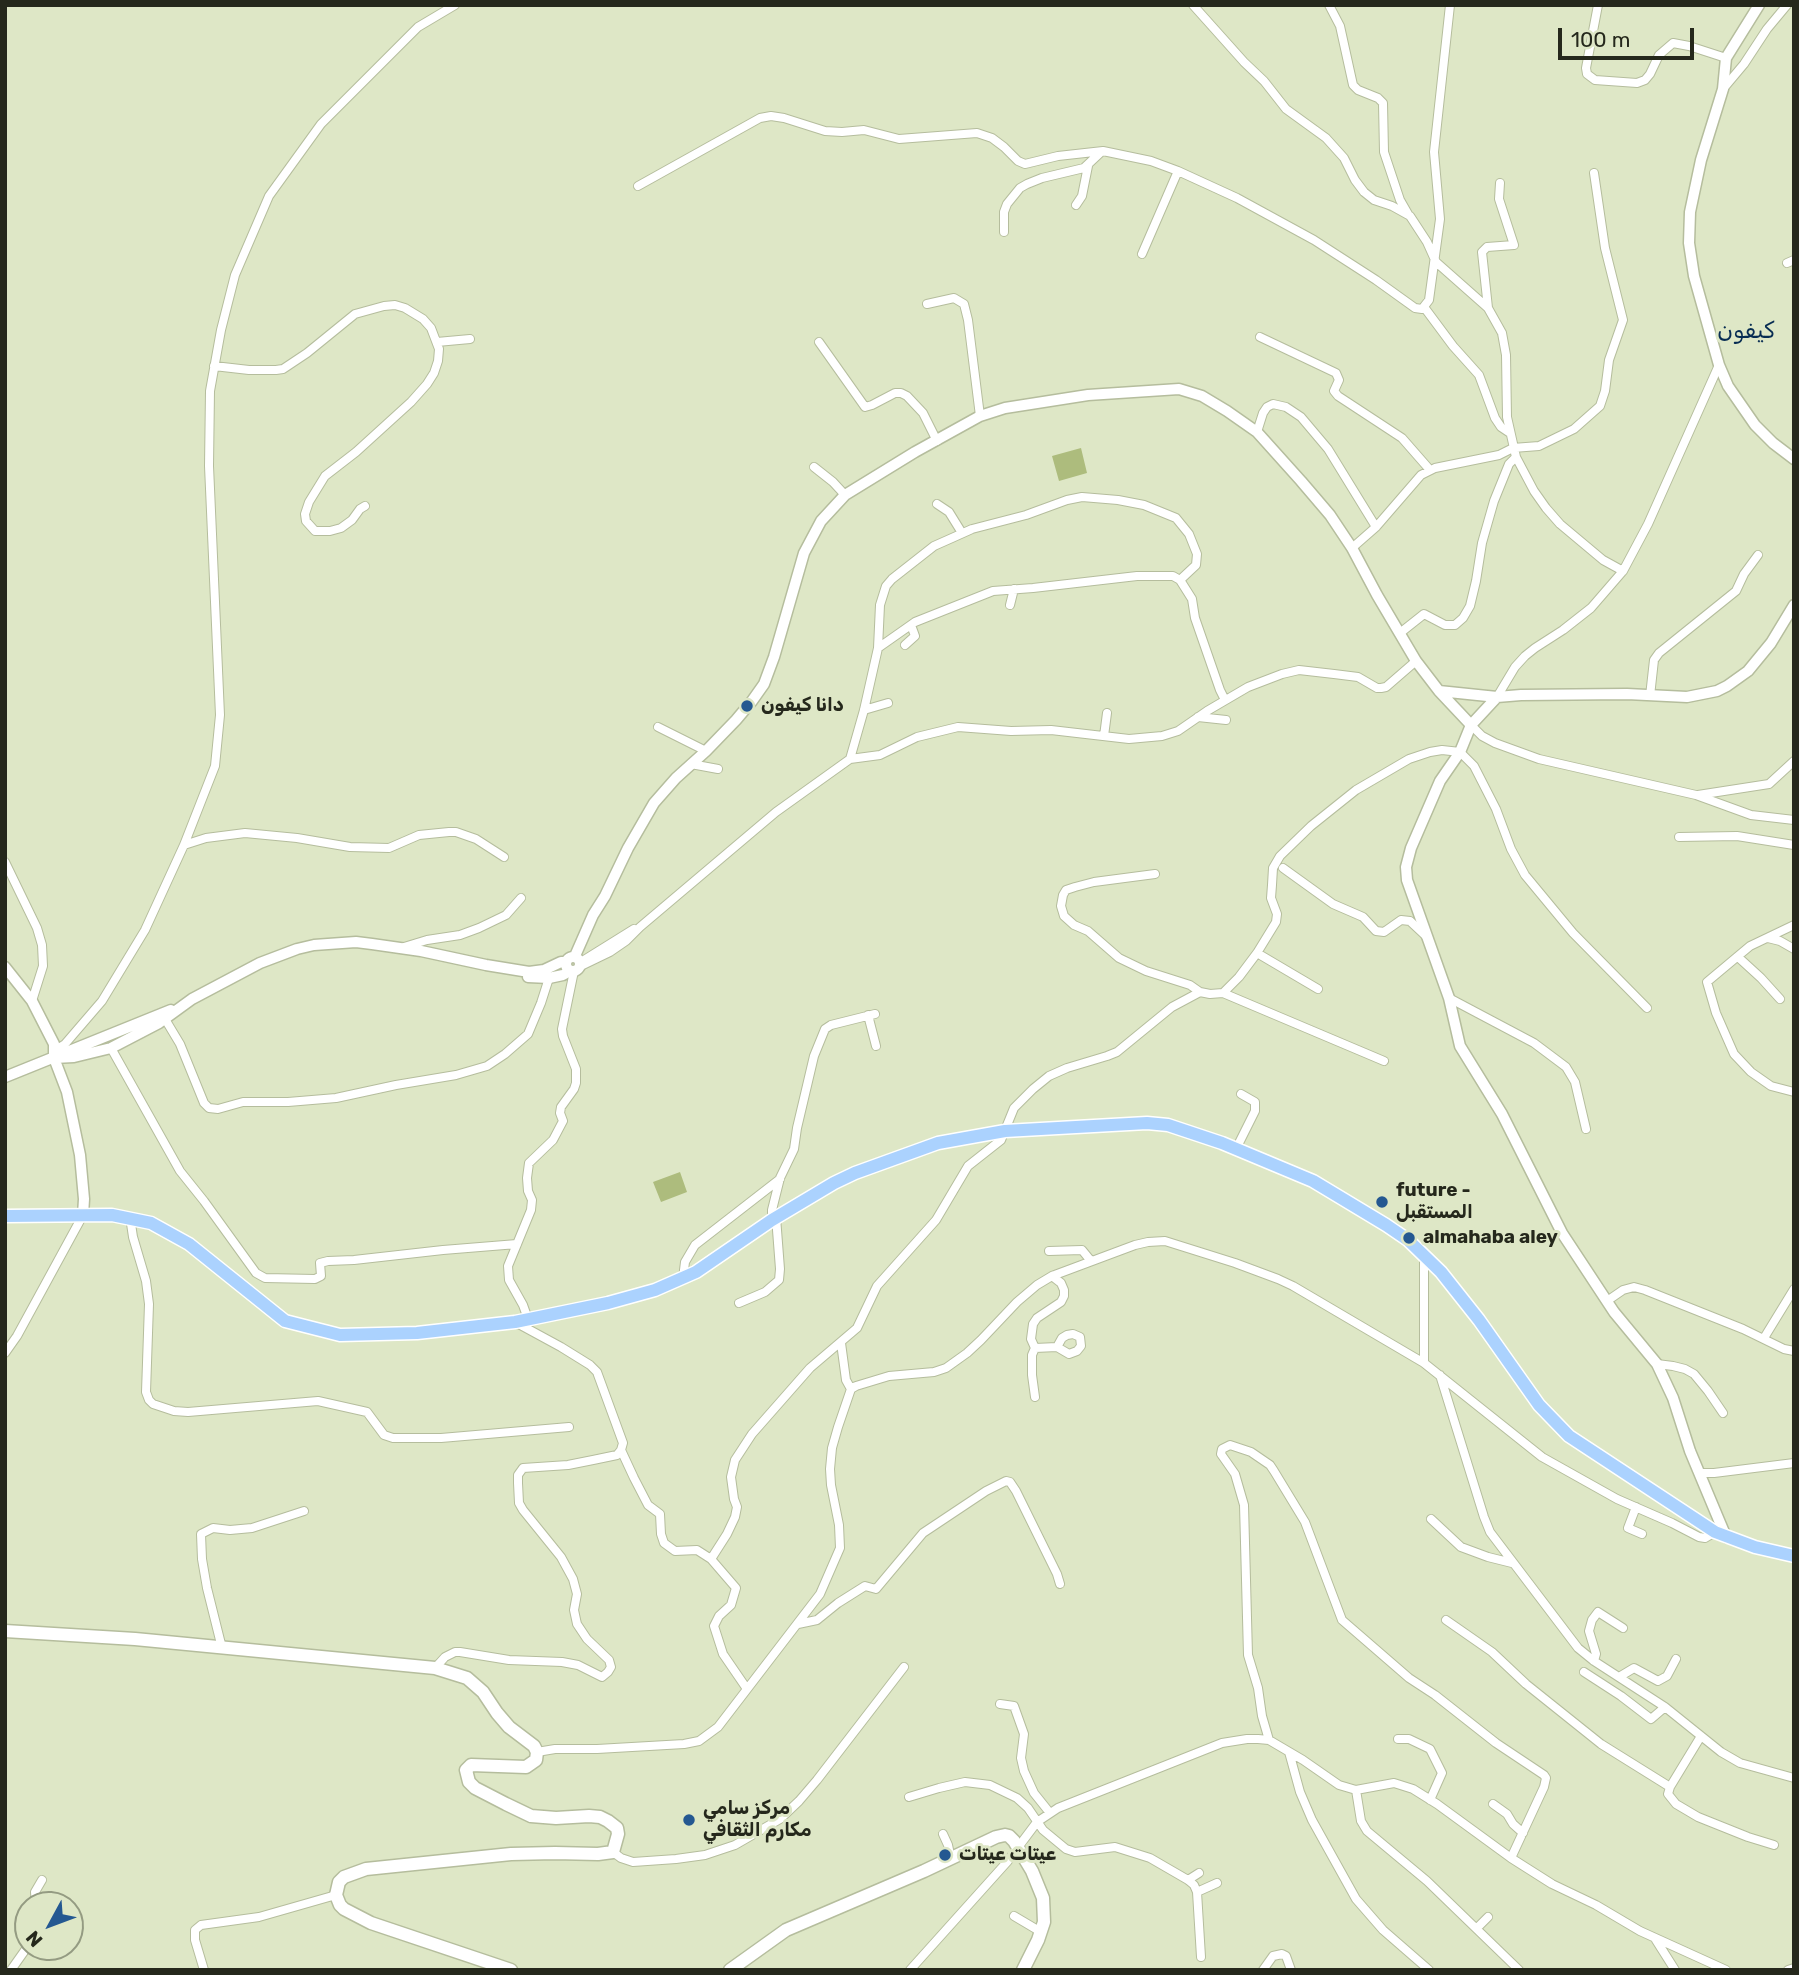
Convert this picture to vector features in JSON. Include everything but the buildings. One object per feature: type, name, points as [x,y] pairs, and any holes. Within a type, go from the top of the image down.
[{"type":"main road","points":[[5,1216],[130,1217],[151,1223],[188,1244],[285,1321],[340,1335],[417,1333],[514,1322],[608,1303],[655,1290],[711,1263],[814,1194],[855,1173],[937,1143],[1005,1131],[1147,1123],[1168,1125],[1194,1132],[1312,1181],[1386,1225],[1441,1272],[1479,1320],[1539,1405],[1569,1436],[1721,1535],[1755,1547],[1794,1556]]},
{"type":"main road","points":[[5,1631],[135,1639],[435,1668],[467,1678],[476,1684],[509,1727],[534,1746],[537,1752],[536,1760],[526,1767],[471,1765],[466,1770],[468,1782],[531,1816],[600,1817],[617,1828],[613,1852],[511,1854],[366,1869],[344,1877],[339,1882],[336,1895],[344,1909],[371,1923],[511,1970]]},
{"type":"main road","points":[[730,1970],[786,1930],[1000,1836],[1009,1836],[1018,1848],[1032,1871],[1043,1898],[1044,1922],[1023,1970]]},
{"type":"street","points":[[54,1055],[102,1002],[145,930],[184,845],[215,766],[220,715],[209,466],[210,391],[235,275],[270,196],[321,124],[418,27],[454,5]]},
{"type":"street","points":[[1193,5],[1264,81],[1286,109],[1331,144],[1364,192],[1374,200],[1410,216]]},
{"type":"street","points":[[1329,5],[1340,26],[1353,85],[1383,103],[1384,152],[1400,200],[1436,261],[1488,308],[1500,328],[1504,340],[1510,433],[1515,453],[1534,491],[1560,524],[1603,559],[1623,571]]},
{"type":"street","points":[[638,186],[760,118],[771,116],[825,131],[864,130],[899,139],[977,133],[992,138],[1025,164],[1103,151],[1151,160],[1237,198],[1307,236],[1415,308],[1424,307],[1429,300],[1440,219],[1434,152],[1450,5]]},
{"type":"street","points":[[1598,5],[1587,68],[1587,74],[1595,80],[1637,83],[1645,80],[1659,55],[1673,43],[1726,58]]},
{"type":"street","points":[[1759,5],[1726,58],[1723,89],[1701,160],[1690,212],[1689,243],[1693,276],[1719,365],[1728,386],[1755,425],[1794,459]]},
{"type":"street","points":[[1723,89],[1787,5]]},
{"type":"street","points":[[1004,232],[1004,212],[1020,188],[1042,178],[1088,166],[1103,151]]},
{"type":"street","points":[[1076,205],[1082,196],[1088,166]]},
{"type":"street","points":[[1142,254],[1178,170]]},
{"type":"street","points":[[1352,548],[1376,527],[1417,478],[1430,470],[1539,446],[1574,429],[1600,406],[1609,360],[1623,320],[1605,248],[1594,173]]},
{"type":"street","points":[[1488,308],[1482,252],[1487,247],[1514,245],[1499,199],[1500,183]]},
{"type":"street","points":[[927,304],[954,298],[964,304],[980,416]]},
{"type":"street","points":[[214,366],[249,370],[283,369],[355,314],[396,305],[414,312],[431,328],[439,349],[438,361],[427,384],[386,425],[325,476],[309,502],[306,520],[315,531],[330,531],[341,528],[365,506]]},
{"type":"street","points":[[1424,307],[1479,375],[1495,418],[1501,427],[1510,433]]},
{"type":"street","points":[[1260,337],[1336,373],[1339,380],[1334,391],[1338,396],[1402,438],[1430,470]]},
{"type":"street","points":[[437,342],[470,339]]},
{"type":"street","points":[[819,342],[865,407],[895,393],[901,393],[923,412],[937,441]]},
{"type":"street","points":[[537,1752],[672,1745],[699,1741],[718,1727],[820,1594],[840,1548],[830,1469],[832,1448],[851,1389],[889,1376],[934,1373],[946,1368],[981,1340],[1037,1285],[1052,1276],[1091,1261],[1149,1242],[1165,1241],[1278,1279],[1424,1363],[1542,1457],[1616,1499],[1699,1537],[1721,1535],[1679,1422],[1673,1398],[1657,1364],[1607,1301],[1562,1233],[1502,1114],[1460,1046],[1449,998],[1407,880],[1406,867],[1411,848],[1440,781],[1460,752],[1471,724],[1497,697],[1525,656],[1591,608],[1623,571],[1648,524],[1719,365]]},
{"type":"street","points":[[528,1319],[508,1273],[531,1210],[532,1200],[527,1178],[529,1163],[553,1140],[563,1121],[561,1107],[576,1083],[576,1069],[562,1029],[575,964],[598,919],[605,896],[628,848],[654,803],[706,751],[764,684],[804,553],[821,521],[845,495],[915,452],[992,411],[1020,404],[1088,395],[1179,388],[1211,401],[1257,432],[1340,528],[1416,661],[1439,691],[1482,736],[1495,744],[1539,759],[1696,795],[1751,815],[1794,820]]},
{"type":"street","points":[[1257,432],[1263,413],[1273,404],[1286,407],[1301,417],[1328,450],[1376,527]]},
{"type":"street","points":[[1400,633],[1424,614],[1445,625],[1455,625],[1463,618],[1472,598],[1482,543],[1494,501],[1515,453]]},
{"type":"street","points":[[814,467],[845,495]]},
{"type":"street","points":[[850,759],[877,648],[880,605],[886,586],[934,546],[962,534],[1082,497],[1144,505],[1176,518],[1193,540],[1197,554],[1196,565],[1180,580]]},
{"type":"street","points":[[937,504],[949,512],[962,534]]},
{"type":"street","points":[[1650,696],[1654,660],[1659,653],[1736,591],[1758,555]]},
{"type":"street","points":[[877,648],[911,625],[993,591],[1137,576],[1173,576],[1180,580],[1192,599],[1195,618],[1225,700]]},
{"type":"street","points":[[1010,605],[1014,589]]},
{"type":"street","points":[[1439,691],[1497,697],[1687,697],[1717,691],[1748,671],[1771,643],[1794,605]]},
{"type":"street","points":[[905,645],[915,636],[911,625]]},
{"type":"street","points":[[5,1077],[54,1055],[179,1007],[260,963],[297,949],[356,942],[403,948],[529,972],[575,964],[610,952],[776,812],[850,759],[880,755],[917,737],[958,727],[1051,730],[1129,739],[1171,734],[1225,700],[1264,680],[1299,670],[1358,677],[1381,688],[1386,687],[1416,661]]},
{"type":"street","points":[[864,710],[888,703]]},
{"type":"street","points":[[1104,736],[1107,713]]},
{"type":"street","points":[[1198,717],[1226,720]]},
{"type":"street","points":[[658,727],[706,751]]},
{"type":"street","points":[[1223,993],[1257,953],[1276,922],[1277,914],[1271,898],[1273,868],[1280,856],[1338,803],[1398,764],[1430,752],[1460,752],[1475,766],[1482,779],[1511,849],[1525,875],[1573,933],[1647,1008]]},
{"type":"street","points":[[1696,795],[1769,784],[1794,761]]},
{"type":"street","points":[[691,764],[718,769]]},
{"type":"street","points":[[184,845],[206,838],[245,833],[350,847],[389,848],[419,835],[449,832],[476,839],[505,857]]},
{"type":"street","points":[[1679,837],[1737,836],[1794,845]]},
{"type":"street","points":[[5,862],[37,928],[42,945],[43,966],[32,1001]]},
{"type":"street","points":[[1283,869],[1333,904],[1363,917],[1376,931],[1384,932],[1401,920],[1410,921],[1428,938]]},
{"type":"street","points":[[1155,874],[1094,882],[1066,890],[1060,900],[1064,916],[1074,925],[1088,931],[1119,958],[1146,971],[1190,985],[1200,992],[1223,993],[1384,1061]]},
{"type":"street","points":[[403,948],[479,928],[506,915],[521,898]]},
{"type":"street","points":[[1793,926],[1751,946],[1707,982],[1716,1013],[1734,1054],[1751,1072],[1771,1086],[1794,1091]]},
{"type":"street","points":[[1768,938],[1794,949]]},
{"type":"street","points":[[1257,953],[1318,989]]},
{"type":"street","points":[[1738,957],[1780,999]]},
{"type":"street","points":[[486,965],[508,973],[549,978],[563,975],[575,964]]},
{"type":"street","points":[[5,1353],[83,1215],[79,1143],[52,1040],[32,1001],[8,970]]},
{"type":"street","points":[[5,984],[8,970]]},
{"type":"street","points":[[165,1018],[180,1044],[204,1103],[209,1108],[215,1110],[243,1102],[336,1098],[387,1086],[456,1075],[487,1066],[528,1034],[549,978]]},
{"type":"street","points":[[711,1559],[736,1517],[737,1507],[731,1477],[735,1460],[760,1423],[810,1368],[857,1328],[877,1286],[940,1214],[968,1166],[1000,1140],[1014,1108],[1049,1076],[1117,1052],[1172,1007],[1200,992]]},
{"type":"street","points":[[1449,998],[1534,1043],[1566,1067],[1574,1082],[1586,1129]]},
{"type":"street","points":[[54,1055],[74,1057],[111,1048],[150,1029],[179,1007]]},
{"type":"street","points":[[738,1303],[765,1292],[779,1280],[772,1210],[780,1178],[794,1149],[814,1055],[825,1029],[872,1014],[876,1046]]},
{"type":"street","points":[[111,1048],[180,1171],[256,1273],[265,1278],[316,1279],[321,1276],[320,1263],[328,1261],[354,1261],[517,1244]]},
{"type":"street","points":[[1236,1149],[1255,1111],[1255,1102],[1241,1094]]},
{"type":"street","points":[[683,1278],[682,1273],[689,1253],[701,1238],[780,1178]]},
{"type":"street","points":[[130,1217],[149,1304],[146,1392],[153,1404],[188,1412],[318,1401],[367,1412],[384,1435],[393,1438],[441,1438],[569,1427]]},
{"type":"street","points":[[1049,1251],[1082,1250],[1091,1261]]},
{"type":"street","points":[[1424,1255],[1424,1363]]},
{"type":"street","points":[[1035,1397],[1032,1355],[1035,1348],[1031,1339],[1033,1324],[1037,1318],[1061,1302],[1064,1296],[1061,1283],[1052,1276]]},
{"type":"street","points":[[1607,1301],[1623,1290],[1634,1287],[1666,1297],[1784,1349],[1794,1350]]},
{"type":"street","points":[[1764,1338],[1794,1289]]},
{"type":"street","points":[[435,1668],[445,1657],[455,1652],[509,1660],[562,1662],[578,1665],[602,1677],[611,1667],[609,1660],[587,1639],[577,1624],[574,1610],[577,1594],[573,1579],[561,1557],[519,1503],[518,1475],[523,1468],[568,1465],[617,1455],[623,1443],[597,1372],[561,1347],[514,1322]]},
{"type":"street","points":[[841,1343],[846,1380],[851,1389]]},
{"type":"street","points":[[1035,1348],[1057,1347]]},
{"type":"street","points":[[1657,1364],[1685,1369],[1694,1374],[1723,1413]]},
{"type":"street","points":[[1440,1375],[1490,1532],[1578,1648],[1665,1707],[1721,1752],[1740,1763],[1794,1778]]},
{"type":"street","points":[[1269,1740],[1248,1655],[1244,1505],[1234,1474],[1221,1454],[1222,1449],[1230,1445],[1259,1456],[1274,1471],[1305,1522],[1342,1620],[1409,1678],[1544,1775],[1544,1787],[1511,1858]]},
{"type":"street","points":[[621,1450],[648,1505],[660,1514],[664,1543],[676,1551],[697,1550],[711,1559],[736,1588],[731,1605],[719,1616],[714,1626],[723,1654],[747,1689]]},
{"type":"street","points":[[1699,1473],[1713,1474],[1794,1463]]},
{"type":"street","points":[[798,1624],[817,1620],[838,1602],[865,1586],[876,1589],[923,1534],[986,1491],[1006,1481],[1016,1491],[1060,1584]]},
{"type":"street","points":[[1623,1537],[1636,1507]]},
{"type":"street","points":[[222,1648],[206,1578],[201,1534],[213,1528],[252,1528],[304,1511]]},
{"type":"street","points":[[1431,1519],[1461,1546],[1512,1563]]},
{"type":"street","points":[[1628,1528],[1642,1534]]},
{"type":"street","points":[[1594,1661],[1596,1654],[1589,1631],[1598,1612],[1623,1628]]},
{"type":"street","points":[[1446,1620],[1492,1652],[1526,1684],[1601,1744],[1670,1787]]},
{"type":"street","points":[[1619,1676],[1634,1668],[1658,1681],[1667,1676],[1676,1658]]},
{"type":"street","points":[[613,1852],[633,1862],[705,1855],[735,1845],[780,1818],[817,1780],[904,1667]]},
{"type":"street","points":[[1584,1672],[1651,1719],[1665,1707]]},
{"type":"street","points":[[1000,1704],[1014,1706],[1024,1734],[1021,1758],[1024,1771],[1034,1793],[1050,1814]]},
{"type":"street","points":[[1701,1736],[1668,1794],[1676,1804],[1698,1817],[1748,1837],[1774,1844]]},
{"type":"street","points":[[911,1970],[1018,1848],[1037,1822],[1058,1808],[1222,1743],[1247,1739],[1269,1740],[1339,1785],[1356,1790],[1394,1783],[1413,1789],[1552,1884],[1655,1938],[1726,1970]]},
{"type":"street","points":[[1398,1739],[1409,1739],[1430,1749],[1442,1773],[1430,1800]]},
{"type":"street","points":[[1289,1752],[1300,1792],[1312,1819],[1356,1899],[1383,1930],[1429,1970]]},
{"type":"street","points":[[909,1797],[965,1782],[990,1785],[1017,1798],[1028,1808],[1043,1830],[1066,1849],[1075,1852],[1115,1847],[1150,1858],[1194,1885],[1197,1892],[1201,1957]]},
{"type":"street","points":[[1356,1790],[1358,1810],[1367,1831],[1427,1881],[1518,1970]]},
{"type":"street","points":[[1493,1804],[1507,1814],[1523,1833]]},
{"type":"street","points":[[943,1834],[951,1859]]},
{"type":"street","points":[[1188,1880],[1199,1873]]},
{"type":"street","points":[[36,1891],[42,1880]]},
{"type":"street","points":[[1197,1892],[1217,1883]]},
{"type":"street","points":[[204,1970],[195,1940],[195,1930],[201,1925],[259,1917],[336,1895]]},
{"type":"street","points":[[1014,1916],[1041,1931]]},
{"type":"street","points":[[1476,1928],[1488,1917]]},
{"type":"street","points":[[1655,1938],[1675,1970]]},
{"type":"street","points":[[1263,1970],[1273,1956],[1282,1954],[1286,1956],[1291,1970]]},
{"type":"street","points":[[1788,1970],[1794,1968]]},
{"type":"green space","points":[[1081,448],[1087,473],[1059,481],[1052,456]]},
{"type":"green space","points":[[680,1172],[687,1192],[661,1202],[653,1182]]},
{"type":"place","name":"دانا كيفون","points":[[747,706]]},
{"type":"place","name":"future - المستقبل","points":[[1382,1202]]},
{"type":"place","name":"almahaba aley","points":[[1409,1238]]},
{"type":"place","name":"مركز سامي مكارم الثقافي","points":[[689,1820]]},
{"type":"place","name":"عيتات عيتات","points":[[945,1855]]},
{"type":"district","name":"كيفون","points":[[1746,331]]}]
